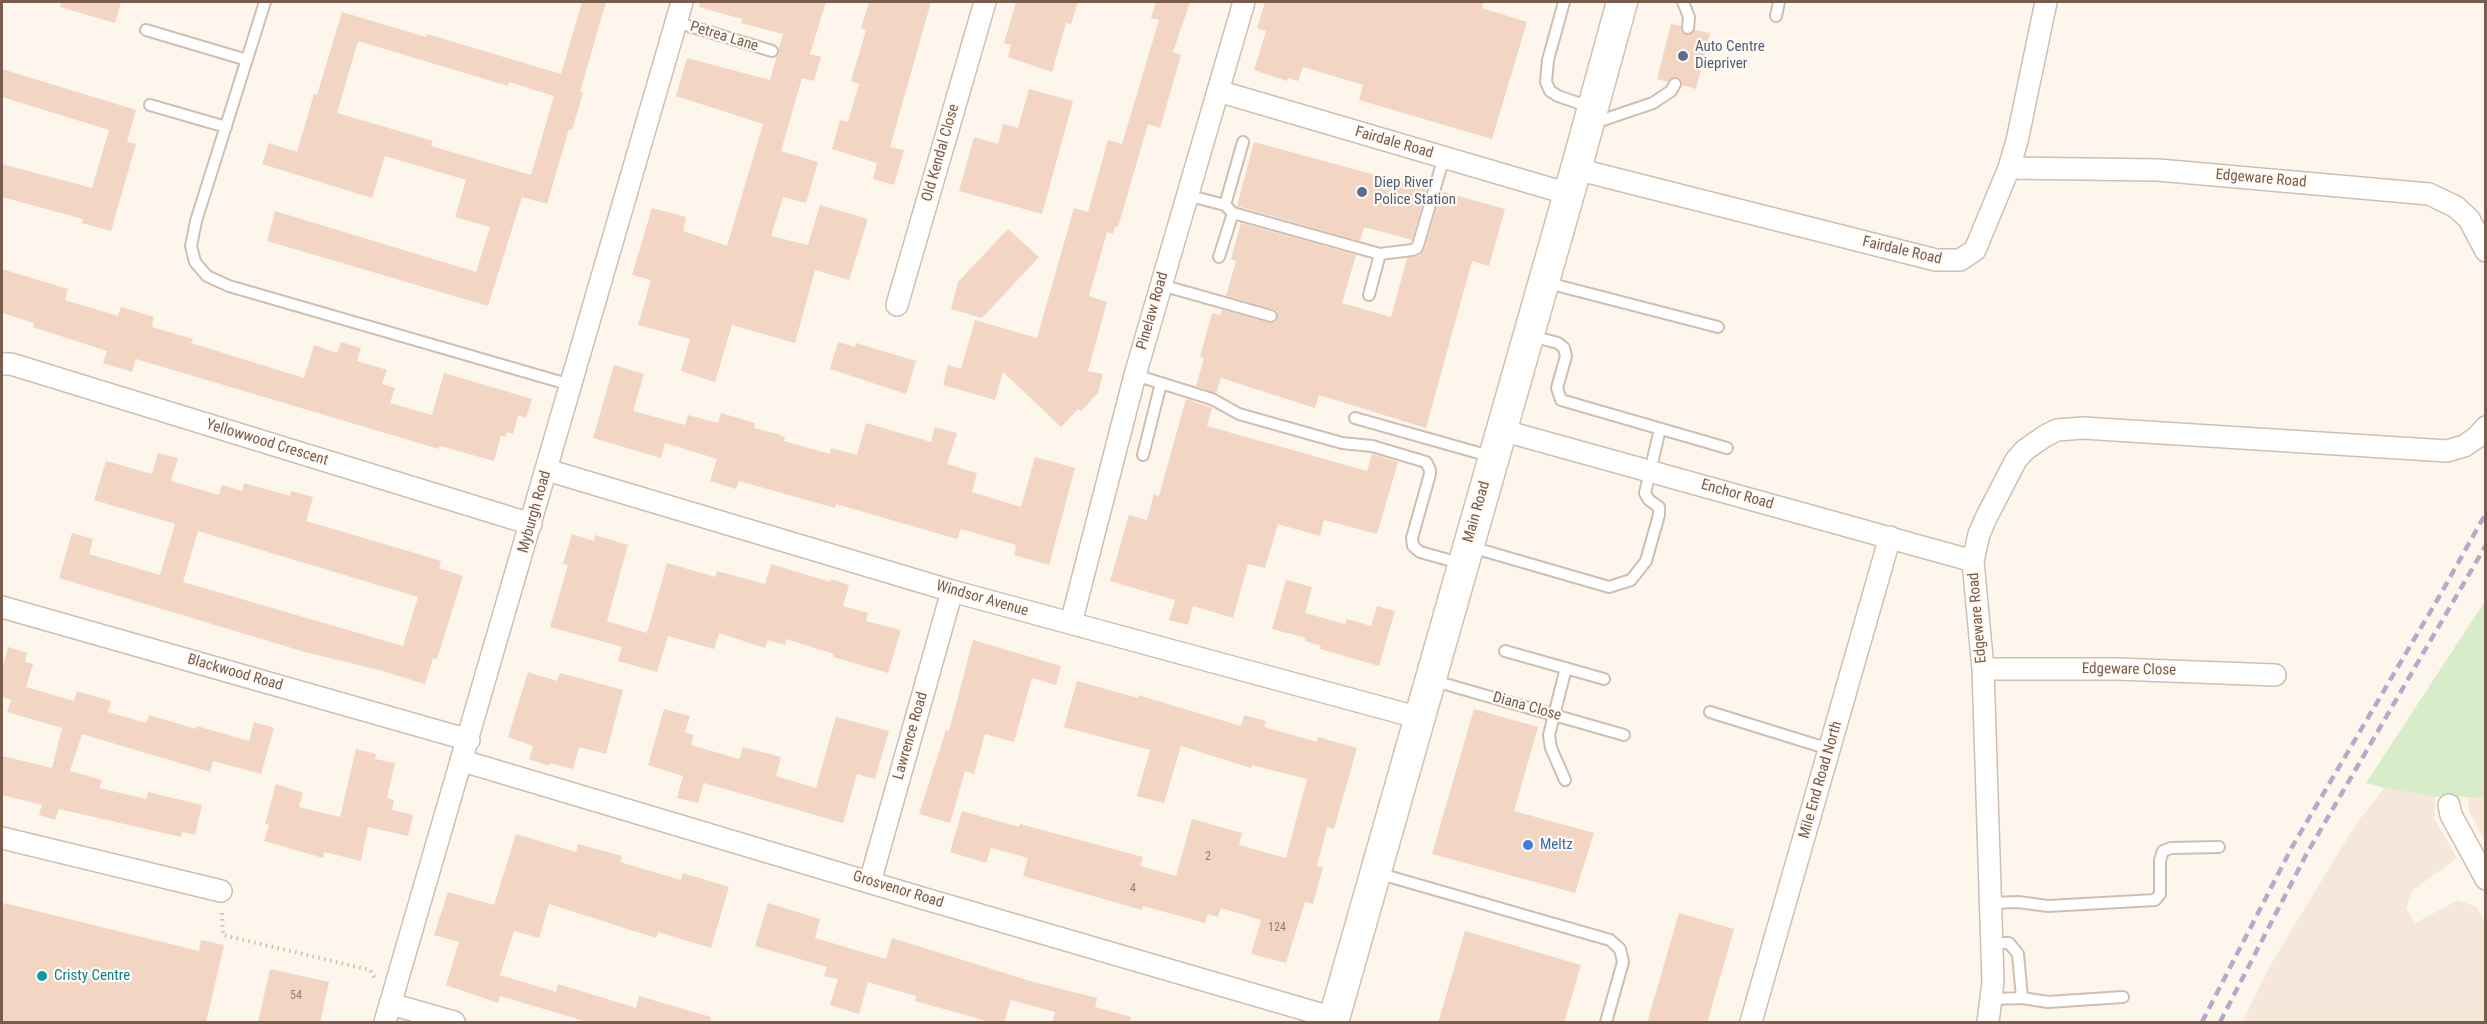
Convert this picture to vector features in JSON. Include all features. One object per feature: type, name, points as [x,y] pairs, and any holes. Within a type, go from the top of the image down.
[{"type":"main road","name":"Main Road","points":[[1334,1020],[1573,182],[1622,2]]},
{"type":"street","name":"Myburgh Road","points":[[388,1013],[682,2]]},
{"type":"street","name":"Old Kendal Close","points":[[897,305],[985,2]]},
{"type":"street","name":"Pinelaw Road","points":[[1071,623],[1134,375],[1244,2]]},
{"type":"street","name":"Fairdale Road","points":[[1218,91],[1444,158],[1573,182],[1948,262],[1960,260],[1975,250],[2009,168],[2017,141],[2046,2]]},
{"type":"street","name":"Edgeware Road","points":[[2009,168],[2158,170],[2429,194],[2456,207],[2469,219],[2486,251]]},
{"type":"street","name":"Yellowwood Crescent","points":[[2,364],[11,364],[531,524]]},
{"type":"street","name":"Edgeware Road","points":[[1988,1023],[1993,999],[1991,903],[1983,669],[1973,561],[1983,525],[2016,460],[2025,450],[2057,430],[2083,428],[2447,451],[2464,446],[2486,427]]},
{"type":"street","name":"Enchor Road","points":[[1497,444],[1650,471],[1973,561]]},
{"type":"street","name":"Windsor Avenue","points":[[547,470],[952,591],[1420,718]]},
{"type":"street","name":"Mile End Road North","points":[[1751,1023],[1890,537]]},
{"type":"street","name":"Lawrence Road","points":[[870,882],[952,591]]},
{"type":"street","name":"Blackwood Road","points":[[2,607],[469,740]]},
{"type":"street","name":"Edgeware Close","points":[[1983,669],[2117,669],[2276,675]]},
{"type":"street","name":"Grosvenor Road","points":[[463,761],[1334,1020]]},
{"type":"street","points":[[2449,805],[2451,815],[2486,879]]},
{"type":"street","points":[[2,838],[221,891]]},
{"type":"street","points":[[388,1013],[454,1023]]},
{"type":"lane","points":[[265,2],[196,221],[191,246],[195,262],[207,276],[229,286],[571,385]]},
{"type":"lane","points":[[1564,2],[1548,60],[1546,82],[1550,91],[1591,116],[1653,103],[1671,91],[1675,84]]},
{"type":"lane","points":[[1683,2],[1689,17],[1688,28]]},
{"type":"lane","points":[[1776,16],[1779,2]]},
{"type":"lane","name":"Petrea Lane","points":[[676,22],[772,51]]},
{"type":"lane","points":[[146,30],[247,60]]},
{"type":"lane","points":[[150,105],[226,127]]},
{"type":"lane","points":[[1219,257],[1243,142]]},
{"type":"lane","points":[[1186,195],[1380,254],[1417,248],[1444,158]]},
{"type":"lane","points":[[1369,295],[1380,254]]},
{"type":"lane","points":[[1544,282],[1718,327]]},
{"type":"lane","points":[[1161,285],[1271,316]]},
{"type":"lane","points":[[1528,335],[1558,343],[1564,348],[1566,356],[1557,388],[1558,397],[1561,400],[1727,448]]},
{"type":"lane","points":[[1134,375],[1212,399],[1239,414],[1342,443],[1372,446],[1426,462],[1430,474],[1412,538],[1413,546],[1420,552],[1465,555],[1610,587],[1631,580],[1646,561],[1660,511],[1645,493],[1660,429]]},
{"type":"lane","points":[[1143,455],[1161,383]]},
{"type":"lane","points":[[1355,418],[1497,444]]},
{"type":"lane","points":[[1505,651],[1604,679]]},
{"type":"lane","points":[[1565,780],[1549,742],[1553,715],[1566,668]]},
{"type":"lane","name":"Diana Close","points":[[1431,680],[1624,735]]},
{"type":"lane","points":[[1710,712],[1829,749]]},
{"type":"lane","points":[[1991,903],[2015,902],[2048,906],[2155,900],[2160,894],[2160,860],[2163,852],[2171,848],[2219,847]]},
{"type":"lane","points":[[1377,873],[1610,940],[1620,949],[1623,963],[1606,1023]]},
{"type":"lane","points":[[1992,943],[2009,943],[2018,954],[2022,998]]},
{"type":"lane","points":[[1993,999],[2022,998],[2048,1002],[2123,997]]},
{"type":"path","points":[[221,891],[223,935],[370,970],[388,1013]]},
{"type":"shaded area","points":[[2384,788],[2435,797],[2434,819],[2457,858],[2413,890],[2406,908],[2415,923],[2458,900],[2477,907],[2485,922],[2485,1022],[2242,1022],[2271,964],[2356,824]]},
{"type":"shaded area","points":[[2468,797],[2485,797],[2485,842],[2469,811]]},
{"type":"green space","points":[[2485,601],[2485,797],[2435,797],[2366,783]]},
{"type":"building","points":[[61,2],[121,2],[115,23],[60,7]]},
{"type":"building","points":[[582,2],[606,2],[580,92],[583,93],[572,130],[569,129],[547,204],[522,197],[488,306],[267,241],[275,211],[476,272],[490,227],[455,217],[466,180],[385,156],[372,198],[262,164],[269,143],[297,152],[342,12],[426,37],[427,34],[561,74]],"holes":[[[358,41],[508,86],[509,82],[554,96],[531,175],[431,146],[433,141],[337,113]]]},
{"type":"building","points":[[700,2],[826,2],[810,54],[821,57],[814,81],[802,78],[781,151],[818,162],[806,203],[783,197],[771,236],[808,245],[820,205],[868,219],[849,280],[815,270],[795,343],[732,325],[715,382],[681,371],[690,339],[638,325],[651,280],[632,275],[652,208],[686,217],[683,231],[727,246],[763,124],[676,96],[687,58],[770,80],[783,34],[741,23],[742,19],[699,7]]},
{"type":"building","points":[[869,2],[931,2],[890,147],[904,150],[894,185],[873,179],[877,163],[832,149],[840,120],[848,122],[859,84],[851,81],[866,30],[861,28]]},
{"type":"building","points":[[1016,2],[1078,2],[1071,24],[1066,23],[1052,72],[1008,57],[1011,45],[1004,43]]},
{"type":"building","points":[[1156,2],[1190,2],[1173,52],[1181,55],[1160,128],[1148,124],[1118,227],[1115,227],[1113,234],[1107,232],[1089,296],[1107,302],[1088,371],[1103,374],[1098,393],[1061,427],[1003,372],[995,400],[943,385],[948,365],[961,369],[975,320],[1037,338],[1074,208],[1088,212],[1108,140],[1122,144],[1159,20],[1151,18]]},
{"type":"building","points":[[1265,2],[1484,2],[1482,8],[1527,22],[1492,139],[1359,100],[1363,85],[1303,67],[1298,81],[1288,78],[1287,81],[1254,70],[1266,31],[1257,28]]},
{"type":"building","name":"Auto Centre Diepriver","points":[[1671,24],[1681,26],[1682,32],[1687,35],[1692,34],[1695,30],[1710,33],[1696,89],[1682,85],[1681,80],[1676,77],[1668,82],[1657,79]]},
{"type":"building","points":[[2,69],[136,110],[127,142],[136,144],[111,231],[82,223],[83,219],[2,197],[2,164],[92,188],[109,130],[2,97]]},
{"type":"building","points":[[1029,89],[1073,101],[1042,214],[959,191],[974,137],[998,144],[1003,124],[1018,128]]},
{"type":"building","name":"Diep River Police Station","points":[[1254,142],[1427,189],[1412,240],[1364,227],[1360,241],[1237,206]]},
{"type":"building","points":[[1441,193],[1505,209],[1489,266],[1472,261],[1426,428],[1319,395],[1315,408],[1221,378],[1216,393],[1196,386],[1204,358],[1200,357],[1212,313],[1220,315],[1222,310],[1270,323],[1276,322],[1278,317],[1277,311],[1273,309],[1226,296],[1236,261],[1231,259],[1241,223],[1356,255],[1342,303],[1391,317],[1407,258],[1420,255],[1424,251]]},
{"type":"building","points":[[1008,229],[1039,257],[982,318],[951,309],[958,282]]},
{"type":"building","points":[[2,269],[68,289],[65,300],[118,316],[121,307],[154,317],[152,327],[193,339],[191,343],[304,378],[314,345],[337,353],[341,342],[361,348],[357,361],[387,370],[382,384],[395,388],[390,403],[432,415],[444,373],[532,399],[526,418],[518,415],[513,434],[507,432],[506,437],[501,436],[494,461],[440,446],[439,449],[136,359],[132,372],[103,363],[107,351],[33,327],[34,323],[2,313]]},
{"type":"building","points":[[838,342],[855,347],[856,343],[916,361],[906,394],[830,369]]},
{"type":"building","points":[[614,365],[644,374],[633,411],[685,425],[688,415],[718,423],[721,413],[755,423],[754,428],[778,434],[785,438],[784,441],[830,454],[831,448],[857,455],[866,423],[931,442],[935,427],[957,433],[947,464],[977,473],[972,492],[1021,507],[1035,457],[1075,468],[1049,565],[1014,555],[1016,545],[961,529],[957,539],[836,504],[835,508],[739,481],[736,489],[710,481],[717,459],[665,443],[661,458],[593,438]]},
{"type":"building","points":[[1186,399],[1212,408],[1207,426],[1367,471],[1372,454],[1398,462],[1377,534],[1324,520],[1320,536],[1278,524],[1265,568],[1248,564],[1233,618],[1193,606],[1188,625],[1169,620],[1175,600],[1110,581],[1129,515],[1147,520],[1154,494],[1159,496]]},
{"type":"building","points":[[158,453],[178,458],[171,481],[219,495],[222,485],[242,491],[244,483],[290,496],[291,491],[313,497],[306,521],[441,561],[439,568],[463,576],[437,659],[433,658],[425,684],[305,652],[59,578],[72,533],[93,539],[89,554],[160,575],[175,524],[94,500],[106,461],[152,474]],"holes":[[[198,531],[418,597],[403,646],[183,582]]]},
{"type":"building","points":[[572,534],[594,541],[595,535],[628,545],[607,621],[647,633],[667,563],[715,577],[717,571],[765,584],[771,564],[830,582],[831,579],[849,585],[843,606],[868,613],[866,621],[901,630],[888,673],[833,657],[834,654],[786,639],[785,645],[768,640],[765,648],[719,633],[714,649],[668,636],[657,672],[618,661],[622,647],[550,627],[568,565],[563,564]]},
{"type":"building","points":[[1286,580],[1312,587],[1305,613],[1345,624],[1347,619],[1371,626],[1377,606],[1395,611],[1379,666],[1320,649],[1321,646],[1305,641],[1306,638],[1272,629]]},
{"type":"building","points":[[973,640],[1061,666],[1056,685],[1032,678],[1014,742],[985,734],[974,774],[965,771],[950,823],[919,814],[946,730],[949,731]]},
{"type":"building","points":[[8,647],[27,653],[25,662],[33,664],[26,687],[74,701],[77,691],[111,701],[108,712],[146,723],[149,715],[249,741],[254,722],[274,728],[261,774],[213,761],[210,772],[82,734],[70,771],[102,780],[99,788],[146,799],[148,792],[202,805],[195,835],[182,832],[181,837],[59,809],[55,820],[39,815],[42,805],[2,795],[2,756],[52,768],[62,728],[7,712],[11,700],[2,697],[2,670]]},
{"type":"building","points":[[528,672],[557,681],[560,673],[623,690],[606,754],[579,747],[573,769],[550,763],[549,766],[529,759],[533,746],[508,737]]},
{"type":"building","points":[[1077,681],[1138,698],[1138,695],[1241,726],[1244,715],[1266,721],[1264,727],[1317,742],[1318,737],[1357,748],[1334,829],[1327,827],[1317,866],[1323,867],[1313,904],[1305,902],[1286,963],[1251,954],[1261,920],[1221,908],[1218,917],[1208,914],[1205,923],[1143,906],[1142,910],[1023,876],[1028,858],[991,848],[986,863],[950,852],[962,811],[1143,857],[1140,866],[1176,876],[1192,819],[1242,833],[1239,845],[1286,858],[1307,779],[1252,765],[1251,768],[1181,746],[1164,803],[1137,796],[1150,750],[1064,727]]},
{"type":"building","points":[[664,709],[690,716],[685,732],[694,735],[691,745],[739,759],[743,747],[781,757],[776,776],[816,788],[836,717],[889,731],[875,779],[857,774],[843,823],[704,783],[698,803],[677,798],[683,776],[648,765]]},
{"type":"building","points":[[1474,709],[1538,727],[1514,811],[1594,833],[1575,893],[1432,854]]},
{"type":"building","points":[[356,749],[376,754],[375,759],[395,763],[387,798],[394,800],[392,810],[413,815],[408,836],[368,827],[361,861],[324,852],[323,858],[264,841],[269,825],[265,824],[276,784],[303,793],[299,807],[340,817]]},
{"type":"building","points":[[516,834],[576,852],[578,844],[622,856],[620,862],[681,880],[683,873],[729,887],[711,948],[658,932],[656,938],[549,904],[539,938],[514,931],[500,975],[556,992],[558,984],[636,1008],[639,996],[711,1017],[710,1023],[591,1023],[500,996],[498,1003],[446,985],[459,942],[434,935],[448,892],[494,905]]},
{"type":"building","points":[[4,903],[199,951],[201,940],[224,945],[206,1023],[11,1023],[2,1020]]},
{"type":"building","points":[[768,903],[820,919],[815,938],[886,959],[892,938],[1030,981],[1097,998],[1095,1007],[1131,1017],[1130,1023],[1052,1023],[1055,1012],[1011,1000],[1004,1023],[994,1023],[915,1001],[916,996],[868,982],[859,1014],[830,1005],[838,979],[824,976],[827,967],[755,946]]},
{"type":"building","points":[[1679,913],[1734,929],[1707,1023],[1647,1023]]},
{"type":"building","points":[[1465,931],[1581,965],[1564,1023],[1438,1023]]},
{"type":"building","points":[[270,969],[329,982],[320,1023],[258,1023]]},
{"type":"railway","points":[[2202,1022],[2292,847],[2486,513]]},
{"type":"railway","points":[[2220,1022],[2306,855],[2486,545]]},
{"type":"place","name":"Auto Centre Diepriver","points":[[1683,56]]},
{"type":"place","name":"Diep River Police Station","points":[[1362,192]]},
{"type":"place","name":"Meltz","points":[[1528,845]]},
{"type":"place","name":"Cristy Centre","points":[[42,976]]}]
